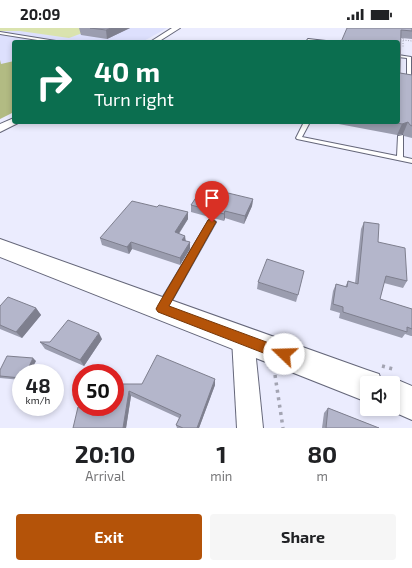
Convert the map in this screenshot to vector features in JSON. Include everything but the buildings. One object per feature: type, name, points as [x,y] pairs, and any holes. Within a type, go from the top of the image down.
[{"type":"main road","points":[[0,248],[360,383]]},
{"type":"main road","points":[[400,398],[412,402]]},
{"type":"street","points":[[156,40],[177,28]]},
{"type":"street","points":[[0,129],[12,122]]},
{"type":"street","points":[[242,339],[250,428]]},
{"type":"lane","points":[[0,33],[44,40]]},
{"type":"lane","points":[[400,79],[409,81],[409,57],[403,56]]},
{"type":"lane","points":[[306,124],[299,138],[412,161]]},
{"type":"lane","points":[[400,158],[401,136]]},
{"type":"lane","points":[[162,309],[212,222]]},
{"type":"path","points":[[403,56],[403,28],[408,29]]},
{"type":"path","points":[[403,40],[412,41]]},
{"type":"path","points":[[274,369],[283,428]]},
{"type":"shaded area","points":[[0,28],[167,28],[146,40],[12,40],[12,113],[0,119]]},
{"type":"green space","points":[[0,28],[96,28],[69,38],[20,31],[0,31]]},
{"type":"green space","points":[[0,60],[1,64],[12,61],[12,113],[0,119]]},
{"type":"route","points":[[212,222],[162,309],[284,354]]}]
